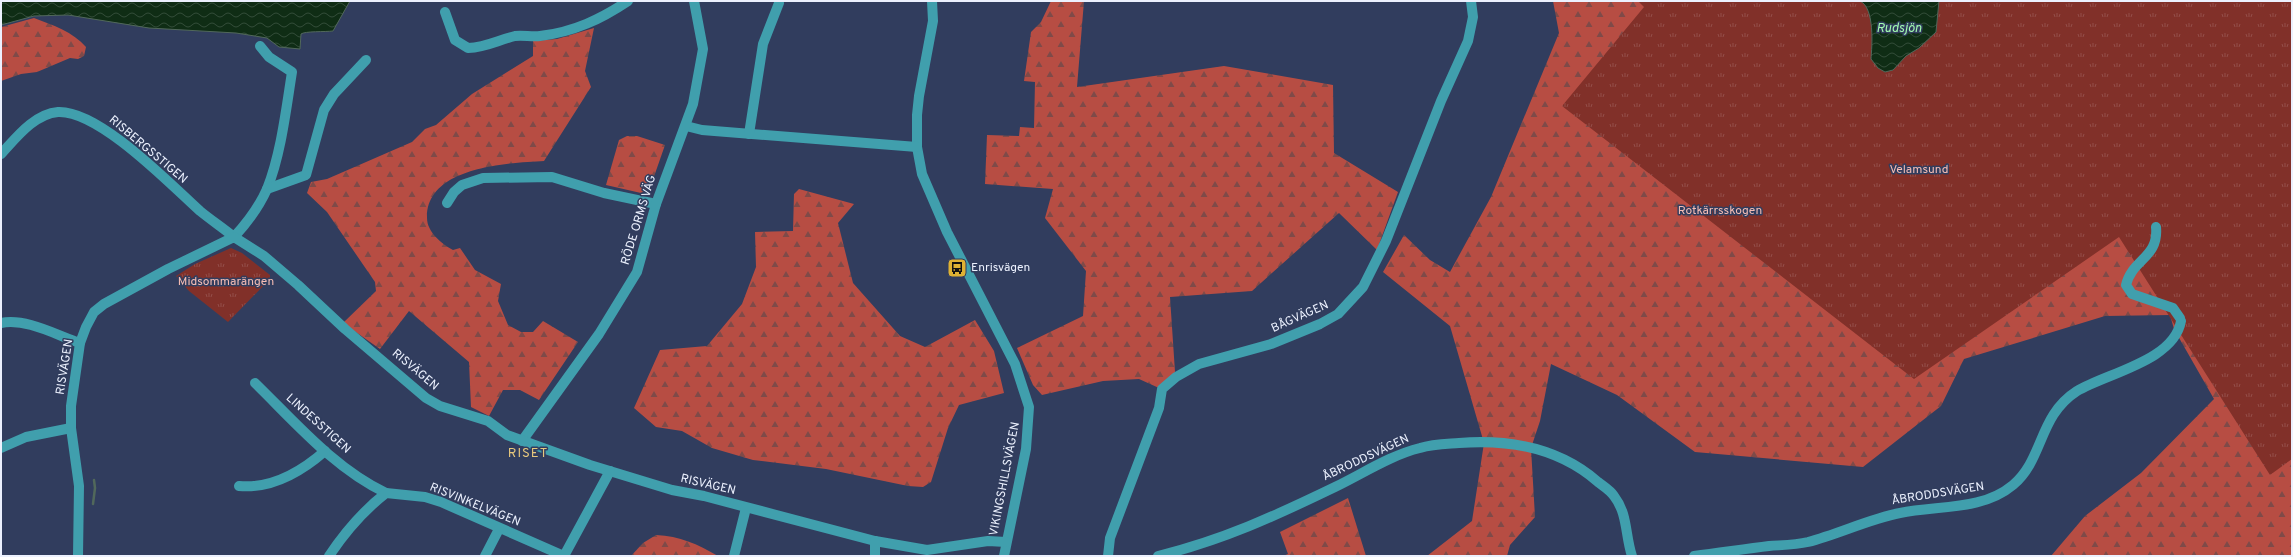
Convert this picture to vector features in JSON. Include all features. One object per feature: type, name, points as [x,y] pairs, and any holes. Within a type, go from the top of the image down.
[{"type":"street","points":[[445,12],[455,40],[468,48],[486,47],[516,36],[539,36],[564,32],[588,25],[628,1]]},
{"type":"street","name":"RÖDE ORMS VÄG","points":[[522,441],[599,334],[637,272],[656,204],[693,104],[703,49],[694,1]]},
{"type":"street","name":"VIKINGSHILLSVÄGEN","points":[[932,1],[933,21],[919,96],[917,147],[922,174],[937,211],[1015,364],[1029,408],[1026,449],[1004,556]]},
{"type":"street","name":"BÅGVÄGEN","points":[[1108,556],[1110,538],[1159,408],[1162,389],[1176,377],[1200,364],[1271,344],[1320,324],[1338,314],[1363,287],[1386,241],[1440,100],[1468,41],[1473,17],[1471,1]]},
{"type":"street","points":[[750,134],[763,44],[779,3]]},
{"type":"street","points":[[234,237],[248,222],[267,189],[282,131],[292,72],[269,57],[260,46]]},
{"type":"street","points":[[267,189],[306,175],[324,110],[334,94],[366,60]]},
{"type":"street","name":"RISBERGSSTIGEN","points":[[1,154],[25,128],[38,120],[58,112],[80,116],[107,131],[202,213],[234,237]]},
{"type":"street","points":[[686,126],[702,130],[917,147]]},
{"type":"street","points":[[447,203],[454,192],[462,185],[483,178],[552,177],[604,193],[656,204]]},
{"type":"street","name":"ÅBRODDSVÄGEN","points":[[1694,556],[1807,542],[1888,515],[1967,505],[1992,498],[2014,485],[2026,472],[2048,421],[2065,401],[2078,391],[2161,352],[2176,338],[2181,320],[2173,308],[2132,294],[2126,285],[2132,271],[2150,253],[2155,244],[2156,227]]},
{"type":"street","name":"RISVÄGEN","points":[[78,556],[79,486],[71,406],[80,343],[94,312],[104,304],[168,269],[234,237],[264,256],[298,285],[345,329],[426,398],[440,406],[488,421],[507,435],[522,441],[672,490],[704,496],[875,541],[927,550],[988,541],[1006,542]]},
{"type":"street","points":[[1,323],[23,323],[80,343]]},
{"type":"street","name":"LINDESSTIGEN","points":[[255,383],[324,451],[374,487],[386,493]]},
{"type":"street","points":[[1,448],[26,437],[72,428]]},
{"type":"street","name":"ÅBRODDSVÄGEN","points":[[1158,556],[1228,536],[1263,522],[1394,458],[1419,448],[1479,441],[1512,443],[1547,452],[1591,475],[1614,494],[1621,507],[1626,522],[1632,556]]},
{"type":"street","points":[[239,486],[249,487],[296,474],[324,451]]},
{"type":"street","points":[[564,556],[610,471]]},
{"type":"street","points":[[329,556],[353,523],[386,493]]},
{"type":"street","name":"RISVINKELVÄGEN","points":[[386,493],[425,497],[564,556]]},
{"type":"street","points":[[734,556],[746,508]]},
{"type":"street","points":[[485,556],[499,529]]},
{"type":"street","points":[[875,541],[875,556]]},
{"type":"green space","points":[[1051,1],[1084,1],[1077,87],[1224,66],[1333,85],[1334,153],[1398,192],[1377,250],[1339,213],[1252,291],[1170,297],[1175,372],[1159,388],[1139,379],[1103,381],[1042,395],[1033,385],[1017,348],[1083,316],[1086,271],[1045,218],[1053,189],[985,184],[987,135],[1019,136],[1020,127],[1034,128],[1035,82],[1024,81],[1031,32],[1041,22]]},
{"type":"green space","name":"Rotkärrsskogen","points":[[1553,1],[2292,1],[2292,556],[2051,556],[2085,516],[2141,473],[2214,399],[2174,329],[2170,315],[2105,316],[1964,359],[1941,406],[1863,467],[1695,452],[1617,395],[1551,364],[1540,421],[1531,448],[1535,517],[1510,545],[1507,556],[1427,556],[1472,521],[1484,443],[1450,326],[1383,272],[1404,235],[1430,260],[1450,272],[1491,197],[1559,33]]},
{"type":"green space","name":"Velamsund","points":[[1638,1],[2292,1],[2292,459],[2270,475],[2119,237],[1914,379],[1562,106],[1644,7]]},
{"type":"green space","points":[[34,18],[55,26],[75,37],[86,47],[84,56],[78,59],[70,58],[37,72],[21,74],[1,81],[1,27]]},
{"type":"green space","points":[[594,28],[585,71],[591,87],[544,161],[490,166],[471,171],[454,178],[440,188],[430,201],[427,218],[432,233],[453,250],[460,248],[475,270],[501,284],[498,301],[508,325],[521,332],[533,332],[543,321],[578,342],[539,400],[520,390],[503,390],[489,416],[471,407],[469,362],[409,311],[380,349],[343,323],[376,291],[375,282],[327,212],[307,193],[311,182],[327,179],[412,142],[425,129],[436,125],[472,94],[533,56],[533,41],[557,39]]},
{"type":"green space","points":[[627,136],[637,136],[665,145],[650,188],[641,193],[606,185],[619,140]]},
{"type":"green space","points":[[799,189],[854,204],[838,223],[853,283],[900,336],[925,347],[975,320],[994,351],[1004,393],[959,405],[948,428],[931,482],[923,487],[908,486],[826,469],[753,460],[712,448],[682,431],[656,427],[634,408],[660,350],[707,346],[742,304],[756,267],[755,232],[793,231],[794,194]]},
{"type":"green space","name":"Midsommarängen","points":[[231,248],[242,253],[270,275],[270,279],[228,322],[189,291],[176,276],[195,264]]},
{"type":"green space","points":[[1348,498],[1366,556],[1283,556],[1288,554],[1280,532]]},
{"type":"green space","points":[[656,535],[688,541],[718,556],[631,556],[643,543]]},
{"type":"water","points":[[1,1],[350,1],[333,31],[301,34],[300,49],[279,47],[267,38],[236,33],[149,28],[68,15],[34,16],[1,25]]},
{"type":"water","name":"Rudsjön","points":[[1860,1],[1939,1],[1936,32],[1919,48],[1906,56],[1893,70],[1885,72],[1878,68],[1871,59],[1872,28],[1868,11],[1865,5]]},
{"type":"waterway","points":[[93,504],[95,488],[94,480]]},
{"type":"place","name":"Enrisvägen","points":[[957,268]]},
{"type":"district","name":"RISET","points":[[528,454]]}]
